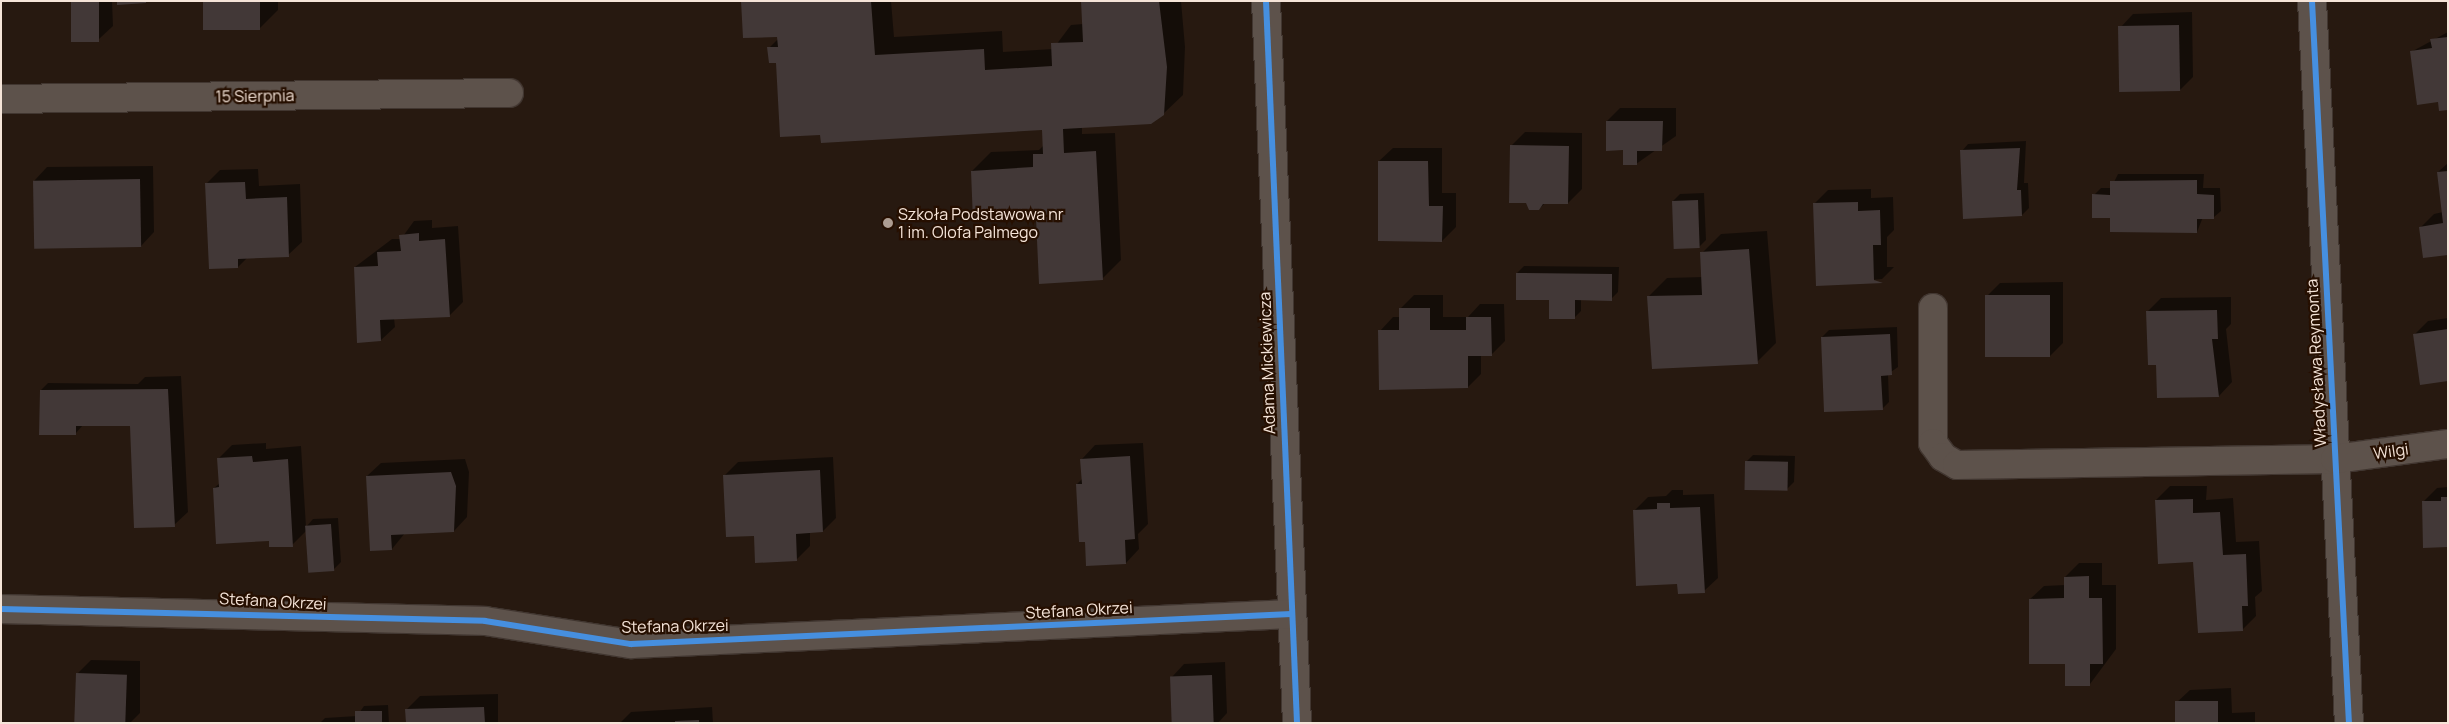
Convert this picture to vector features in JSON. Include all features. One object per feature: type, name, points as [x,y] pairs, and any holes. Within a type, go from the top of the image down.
[{"type":"street","name":"Adama Mickiewicza","points":[[1266,1],[1297,723]]},
{"type":"street","name":"Władysława Reymonta","points":[[2312,1],[2349,723]]},
{"type":"street","name":"15 Sierpnia","points":[[1,99],[509,93]]},
{"type":"street","name":"Wilgi","points":[[1933,308],[1933,443],[1943,457],[1957,465],[2335,459],[2448,444]]},
{"type":"street","name":"Stefana Okrzei","points":[[1,609],[485,621],[631,644],[1291,614]]},
{"type":"building","points":[[71,1],[99,1],[99,42],[71,42]]},
{"type":"building","points":[[117,1],[146,1],[146,3],[117,5]]},
{"type":"building","points":[[203,1],[260,1],[260,30],[203,30]]},
{"type":"building","points":[[741,1],[871,1],[875,55],[984,49],[985,70],[1052,66],[1051,43],[1083,42],[1081,1],[1159,1],[1167,67],[1164,115],[1151,124],[1063,129],[1064,153],[1096,151],[1103,280],[1039,284],[1036,218],[973,221],[971,171],[1033,167],[1033,154],[1043,154],[1042,130],[821,143],[820,135],[780,137],[776,63],[769,63],[767,47],[778,47],[777,37],[743,38]]},
{"type":"building","points":[[2179,25],[2180,91],[2119,92],[2118,26]]},
{"type":"building","points":[[2448,37],[2448,110],[2439,111],[2438,102],[2417,105],[2410,51],[2432,48],[2430,39]]},
{"type":"building","points":[[1606,121],[1663,121],[1662,151],[1637,151],[1637,165],[1623,165],[1623,150],[1606,151]]},
{"type":"building","points":[[1510,145],[1569,146],[1568,204],[1543,204],[1539,210],[1529,210],[1526,203],[1509,203]]},
{"type":"building","points":[[2020,148],[2017,190],[2021,190],[2022,216],[1963,219],[1960,150]]},
{"type":"building","points":[[1378,161],[1428,161],[1429,206],[1443,206],[1442,242],[1378,241]]},
{"type":"building","points":[[2448,171],[2448,255],[2423,258],[2419,227],[2443,223],[2437,172]]},
{"type":"building","points":[[140,179],[141,247],[34,249],[33,181]]},
{"type":"building","points":[[2197,180],[2197,194],[2214,195],[2214,219],[2197,219],[2197,233],[2110,232],[2110,218],[2092,218],[2092,194],[2110,195],[2110,181]]},
{"type":"building","points":[[245,182],[246,199],[287,197],[289,257],[238,259],[238,268],[209,269],[205,183]]},
{"type":"building","points":[[1698,200],[1700,248],[1674,249],[1672,201]]},
{"type":"building","points":[[1858,202],[1858,211],[1880,210],[1881,245],[1873,245],[1874,280],[1883,283],[1816,286],[1813,203]]},
{"type":"building","points":[[419,233],[419,241],[445,239],[450,317],[380,320],[381,341],[357,343],[354,267],[378,266],[377,252],[401,251],[399,235]]},
{"type":"building","points":[[1749,249],[1758,364],[1652,369],[1647,296],[1702,295],[1700,252]]},
{"type":"building","points":[[1516,273],[1612,274],[1612,301],[1575,300],[1575,319],[1549,319],[1549,300],[1516,300]]},
{"type":"building","points":[[1985,295],[2050,295],[2050,357],[1985,357]]},
{"type":"building","points":[[1399,308],[1430,308],[1430,330],[1466,330],[1466,317],[1491,317],[1492,356],[1468,356],[1468,388],[1379,390],[1378,330],[1399,330]]},
{"type":"building","points":[[2217,310],[2218,339],[2212,339],[2219,397],[2157,398],[2156,365],[2148,365],[2146,311]]},
{"type":"building","points":[[2448,329],[2448,381],[2420,385],[2413,334]]},
{"type":"building","points":[[1890,334],[1892,375],[1881,376],[1883,410],[1824,412],[1821,337]]},
{"type":"building","points":[[168,389],[175,527],[134,528],[130,426],[76,426],[76,435],[39,435],[40,390]]},
{"type":"building","points":[[252,456],[253,462],[288,459],[293,547],[269,547],[269,541],[216,544],[213,488],[219,487],[217,458]]},
{"type":"building","points":[[1130,456],[1135,539],[1125,540],[1126,564],[1086,566],[1085,542],[1079,542],[1076,484],[1082,484],[1080,459]]},
{"type":"building","points":[[1745,461],[1788,462],[1787,491],[1744,490]]},
{"type":"building","points":[[820,470],[823,532],[796,534],[797,561],[755,563],[754,536],[726,537],[723,475]]},
{"type":"building","points":[[451,472],[456,486],[454,532],[391,535],[392,550],[370,551],[366,476]]},
{"type":"building","points":[[2441,497],[2448,497],[2448,547],[2423,548],[2422,501],[2441,501]]},
{"type":"building","points":[[2193,499],[2193,513],[2220,512],[2223,555],[2246,554],[2248,606],[2242,606],[2243,631],[2198,633],[2193,562],[2158,564],[2155,500]]},
{"type":"building","points":[[1657,503],[1670,503],[1670,508],[1700,507],[1705,593],[1678,594],[1677,584],[1636,586],[1633,510],[1657,509]]},
{"type":"building","points":[[331,524],[334,571],[308,573],[305,526]]},
{"type":"building","points":[[2089,576],[2089,598],[2102,598],[2103,664],[2090,664],[2090,686],[2065,686],[2065,664],[2029,664],[2029,599],[2064,598],[2064,577]]},
{"type":"building","points":[[76,673],[127,675],[125,723],[74,723]]},
{"type":"building","points":[[1212,675],[1214,723],[1172,723],[1170,676]]},
{"type":"building","points":[[2175,701],[2218,701],[2218,723],[2175,723]]},
{"type":"building","points":[[484,707],[485,723],[406,723],[405,709]]},
{"type":"building","points":[[355,711],[382,711],[382,723],[355,723]]},
{"type":"building","points":[[699,720],[699,723],[675,723],[675,721]]},
{"type":"cycle path","points":[[1266,1],[1297,723]]},
{"type":"cycle path","points":[[2312,1],[2349,723]]},
{"type":"cycle path","points":[[1,609],[485,621],[631,644],[1291,614]]},
{"type":"place","name":"Szkoła Podstawowa nr 1 im. Olofa Palmego","points":[[888,223]]}]
